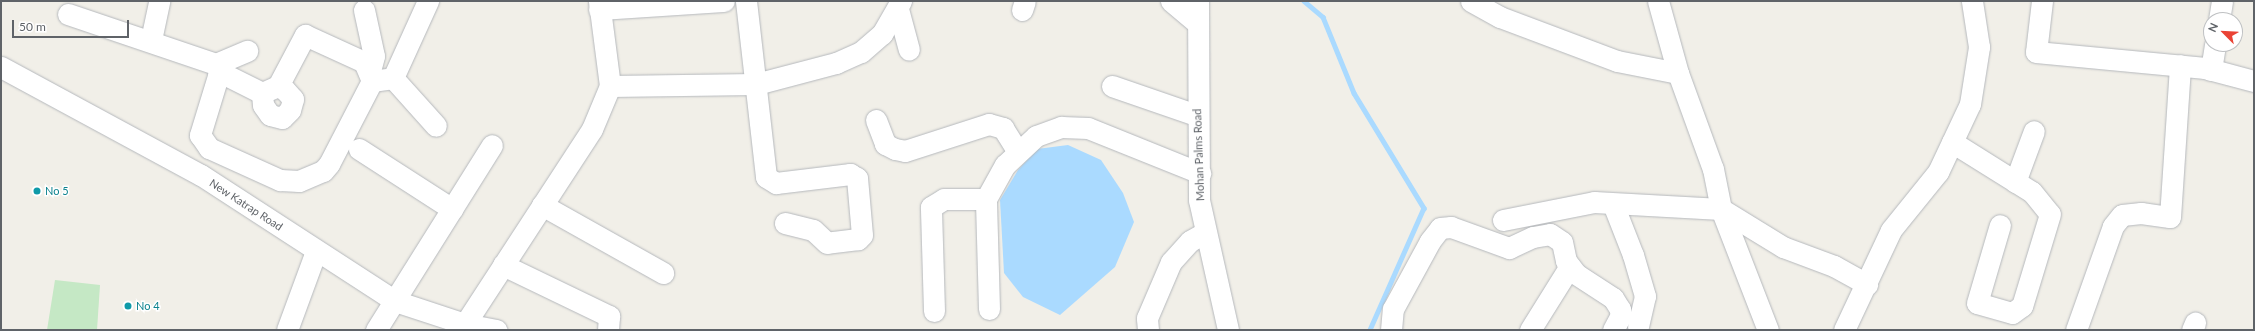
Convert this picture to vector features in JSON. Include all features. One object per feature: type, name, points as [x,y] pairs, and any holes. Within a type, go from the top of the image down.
[{"type":"street","points":[[150,40],[158,1]]},
{"type":"street","points":[[393,78],[428,1]]},
{"type":"street","points":[[463,327],[592,129],[610,86],[599,5],[724,1]]},
{"type":"street","points":[[746,1],[766,177],[771,182],[850,174],[857,178],[862,235],[858,239],[828,243],[813,230],[785,223]]},
{"type":"street","points":[[1171,1],[1196,11]]},
{"type":"street","points":[[1471,1],[1500,17],[1617,61],[1678,73]]},
{"type":"street","points":[[1658,1],[1678,73],[1701,129],[1721,210],[1768,330]]},
{"type":"street","points":[[1844,330],[1867,284],[1891,230],[1938,172],[1970,104],[1979,47],[1972,1]]},
{"type":"street","points":[[2042,1],[2036,52],[2180,64],[2254,81]]},
{"type":"street","points":[[2220,12],[2222,1]]},
{"type":"street","points":[[610,86],[756,84],[836,63],[861,52],[882,34],[899,5]]},
{"type":"street","points":[[899,5],[909,50]]},
{"type":"street","points":[[364,10],[374,56],[371,76],[329,164],[323,171],[299,181],[280,180],[209,148],[200,135],[218,76],[226,75],[270,90],[305,35],[364,62],[371,76]]},
{"type":"street","name":"Mohan Palms Road","points":[[1196,11],[1201,63],[1196,115],[1200,173],[1199,200],[1228,330]]},
{"type":"street","points":[[68,14],[150,40],[216,64],[246,51]]},
{"type":"street","points":[[2211,70],[2214,52]]},
{"type":"street","points":[[2076,330],[2113,226],[2122,215],[2141,213],[2170,217],[2180,64]]},
{"type":"street","name":"New Katrap Road","points":[[1,67],[201,175],[395,301],[463,327],[496,330]]},
{"type":"street","points":[[371,76],[393,78],[436,126]]},
{"type":"street","points":[[1112,86],[1196,115]]},
{"type":"street","points":[[876,120],[885,144],[894,149],[905,151],[989,124],[1003,128],[1018,152]]},
{"type":"street","points":[[989,309],[986,199],[1005,165],[1036,136],[1061,127],[1088,128],[1200,173]]},
{"type":"street","points":[[2015,182],[2034,131]]},
{"type":"street","points":[[1952,142],[2038,198],[2050,214],[2022,306],[2012,313],[1977,303],[2000,225]]},
{"type":"street","points":[[376,330],[492,145]]},
{"type":"street","points":[[359,149],[452,209]]},
{"type":"street","points":[[934,311],[931,207],[944,199],[986,199]]},
{"type":"street","points":[[1503,220],[1594,202],[1721,210],[1783,247],[1834,266],[1867,284]]},
{"type":"street","points":[[1613,204],[1633,254],[1644,296],[1638,326]]},
{"type":"street","points":[[542,205],[663,272]]},
{"type":"street","points":[[1390,330],[1393,309],[1440,228],[1451,227],[1509,248],[1533,237],[1550,234],[1562,242],[1570,266],[1576,274],[1613,298],[1620,309],[1621,315],[1613,330]]},
{"type":"street","points":[[1148,330],[1147,318],[1171,262],[1190,241],[1206,232]]},
{"type":"street","points":[[287,330],[316,251]]},
{"type":"street","points":[[504,265],[609,316],[608,330]]},
{"type":"street","points":[[1530,330],[1570,266]]},
{"type":"green space","points":[[55,280],[100,285],[97,330],[47,330]]},
{"type":"water","points":[[1068,145],[1101,160],[1123,193],[1134,222],[1115,267],[1060,315],[1023,297],[1004,273],[1000,200],[1018,170],[1037,149]]},
{"type":"waterway","points":[[1304,1],[1323,17],[1354,93],[1424,208],[1370,330]]},
{"type":"place","name":"No 5","points":[[37,191]]},
{"type":"place","name":"No 4","points":[[128,306]]}]
